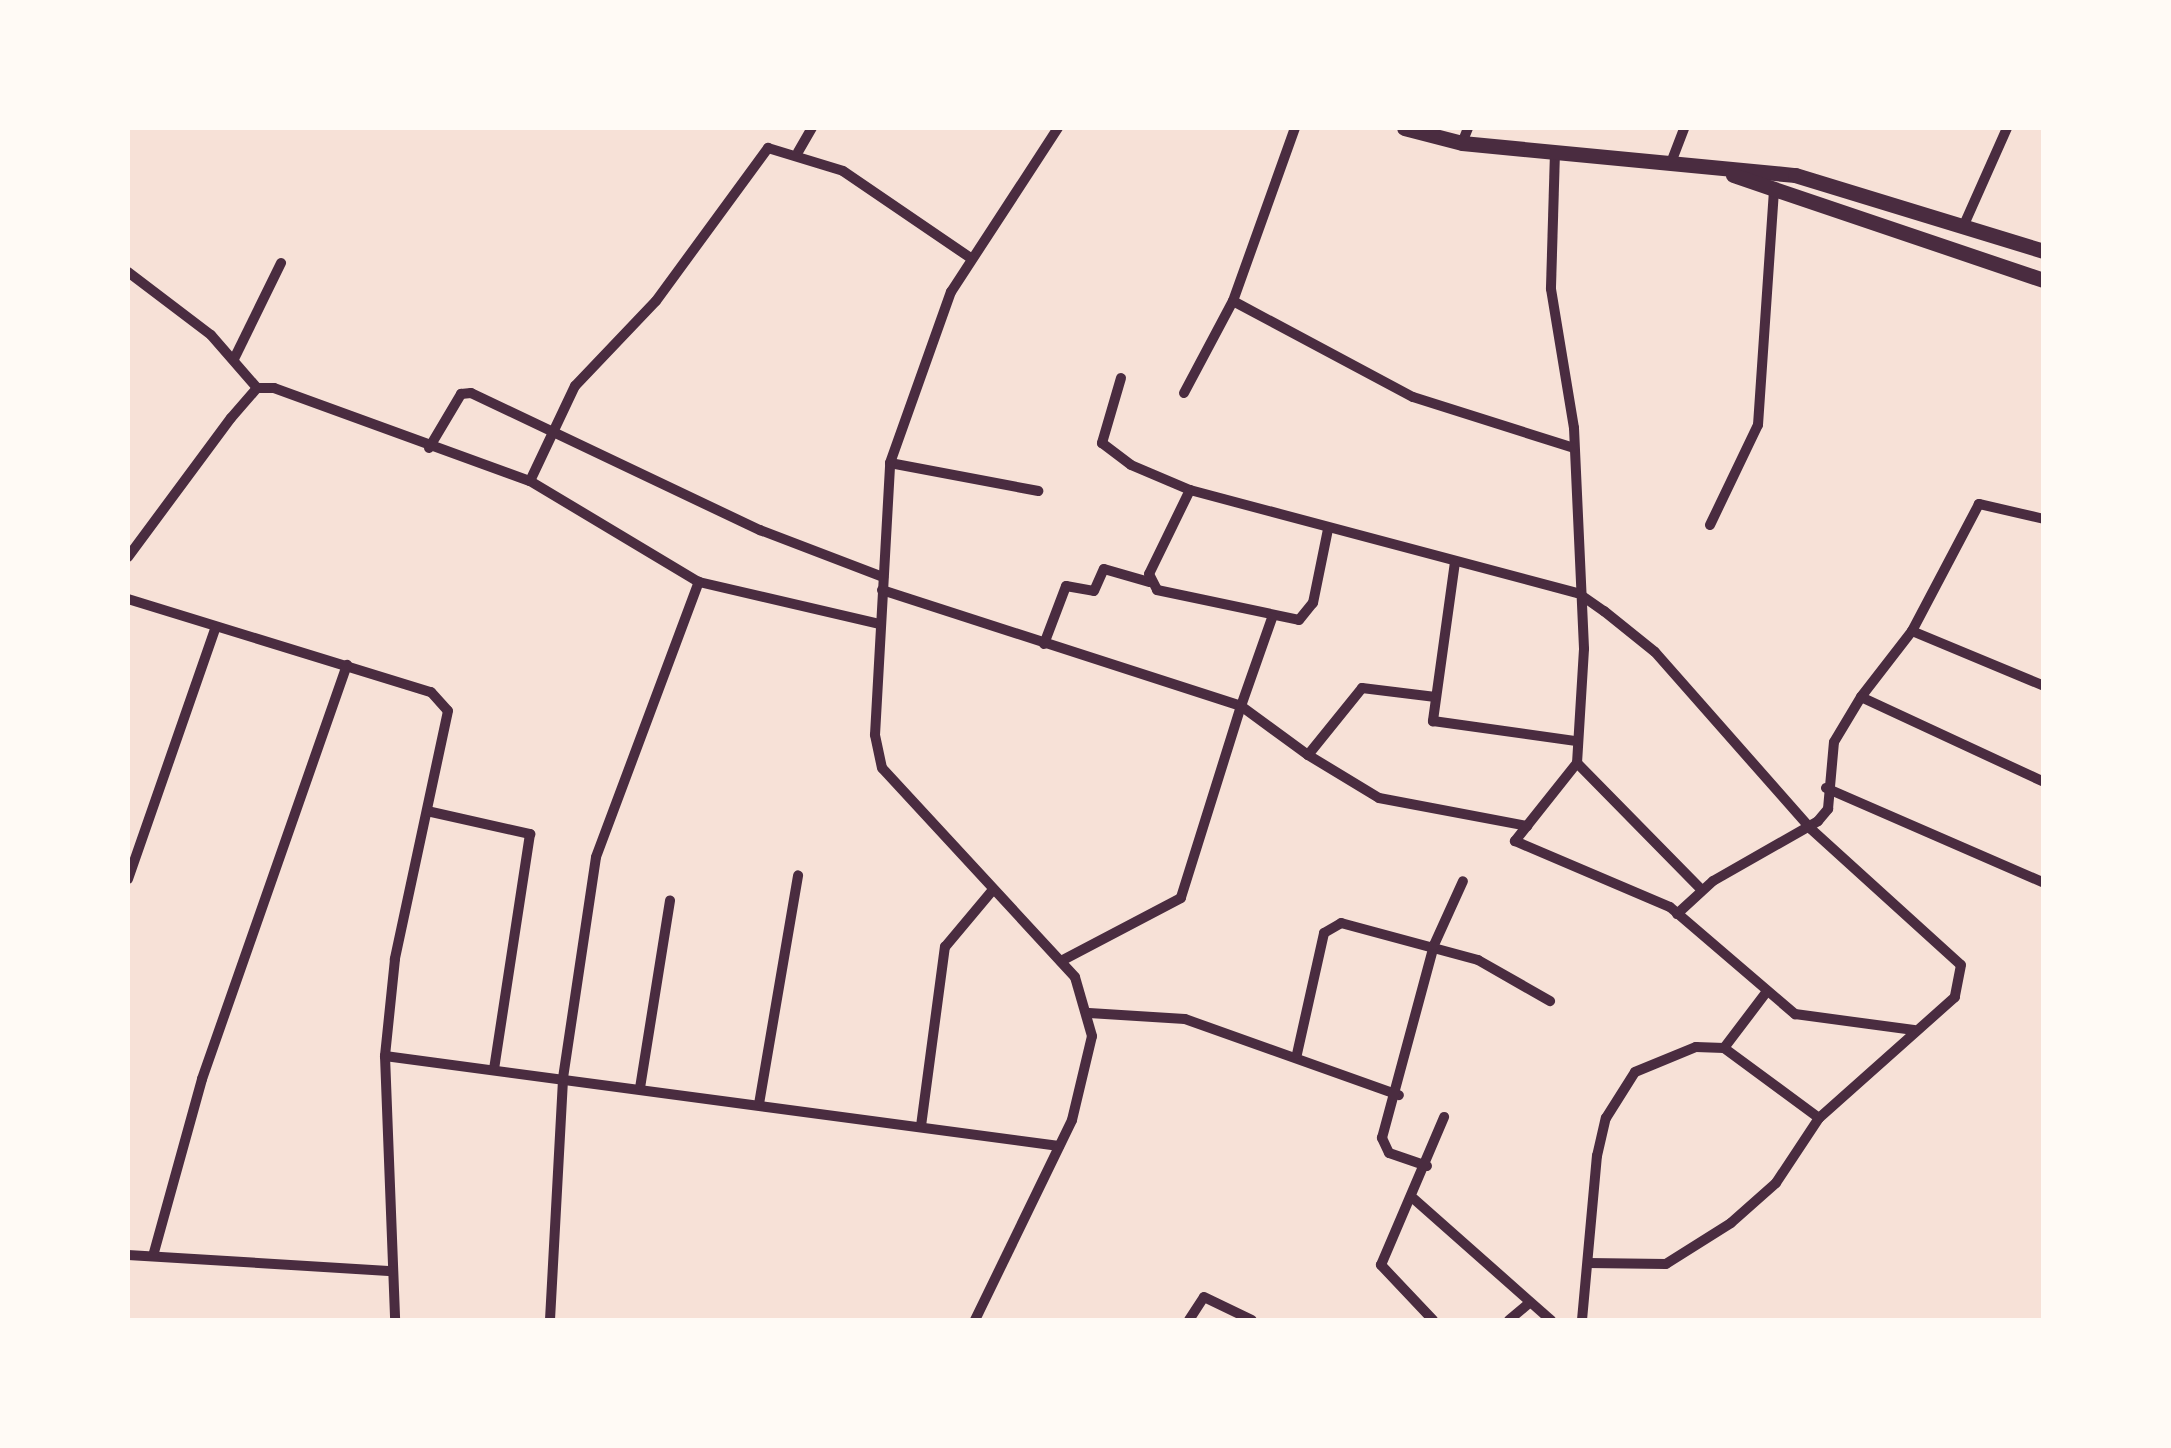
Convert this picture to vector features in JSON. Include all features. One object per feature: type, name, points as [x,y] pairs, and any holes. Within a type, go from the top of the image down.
[{"type":"main road","points":[[1404,128],[1555,152],[1672,160],[1721,169],[1796,175],[2044,251]]},
{"type":"main road","points":[[1721,169],[1774,194],[2044,280]]},
{"type":"street","points":[[798,152],[812,128]]},
{"type":"street","points":[[975,1320],[1090,1073],[1088,1014],[1061,961],[882,768],[880,624],[890,462],[969,257],[1058,128]]},
{"type":"street","points":[[1184,393],[1233,301],[1295,128]]},
{"type":"street","points":[[1672,160],[1684,128]]},
{"type":"street","points":[[1963,227],[2007,128]]},
{"type":"street","points":[[530,481],[548,429],[575,386],[656,301],[760,154],[779,144],[906,206],[969,257]]},
{"type":"street","points":[[1555,152],[1551,289],[1574,448],[1578,593],[1584,649],[1575,741],[1577,763],[1701,889]]},
{"type":"street","points":[[1710,525],[1758,425],[1774,194]]},
{"type":"street","points":[[234,359],[281,264]]},
{"type":"street","points":[[128,272],[234,359],[258,388],[530,481],[699,582],[880,624]]},
{"type":"street","points":[[1233,301],[1413,397],[1574,448]]},
{"type":"street","points":[[1121,378],[1102,444],[1190,490],[1578,593],[1655,652],[1815,825],[1961,965],[1955,997],[1818,1118],[1776,1183],[1684,1258],[1588,1263]]},
{"type":"street","points":[[128,556],[258,388]]},
{"type":"street","points":[[429,448],[461,394],[548,429],[760,530],[883,577]]},
{"type":"street","points":[[890,462],[1038,491]]},
{"type":"street","points":[[1149,582],[1190,490]]},
{"type":"street","points":[[1677,914],[1701,889],[1815,825],[1828,809],[1826,788],[1834,742],[1861,697],[1912,631],[1979,504],[2044,519]]},
{"type":"street","points":[[1044,644],[1066,586],[1094,591],[1104,569],[1272,618],[1308,614],[1328,529]]},
{"type":"street","points":[[1455,562],[1434,697],[1436,726],[1575,741]]},
{"type":"street","points":[[550,1320],[562,1078],[596,856],[699,582]]},
{"type":"street","points":[[882,590],[1241,706],[1308,755],[1379,798],[1527,826]]},
{"type":"street","points":[[128,599],[444,700],[385,1056],[395,1320]]},
{"type":"street","points":[[1061,961],[1182,898],[1272,618]]},
{"type":"street","points":[[128,879],[216,627]]},
{"type":"street","points":[[1912,631],[2044,686]]},
{"type":"street","points":[[153,1256],[220,1024],[347,666]]},
{"type":"street","points":[[1308,755],[1369,685],[1434,697]]},
{"type":"street","points":[[1861,697],[2044,782]]},
{"type":"street","points":[[1577,763],[1514,841],[1630,882],[1677,914],[1765,994],[1828,1025],[1914,1030]]},
{"type":"street","points":[[1826,788],[2044,883]]},
{"type":"street","points":[[427,812],[530,834],[494,1069]]},
{"type":"street","points":[[759,1104],[798,876]]},
{"type":"street","points":[[1427,1166],[1382,1145],[1399,1095],[1434,945],[1463,881]]},
{"type":"street","points":[[921,1126],[945,947],[992,891]]},
{"type":"street","points":[[640,1088],[670,900]]},
{"type":"street","points":[[1297,1054],[1330,926],[1434,945],[1550,1001]]},
{"type":"street","points":[[1724,1048],[1765,994]]},
{"type":"street","points":[[1088,1014],[1185,1019],[1297,1054],[1399,1095]]},
{"type":"street","points":[[1582,1320],[1597,1156],[1618,1097],[1636,1072],[1670,1054],[1724,1048],[1818,1118]]},
{"type":"street","points":[[385,1056],[1059,1146]]},
{"type":"street","points":[[1433,1320],[1381,1265],[1414,1199],[1444,1118]]},
{"type":"street","points":[[1414,1199],[1527,1304],[1551,1320]]},
{"type":"street","points":[[128,1255],[393,1271]]},
{"type":"street","points":[[1189,1320],[1204,1297],[1252,1320]]},
{"type":"street","points":[[1510,1320],[1527,1304]]}]
